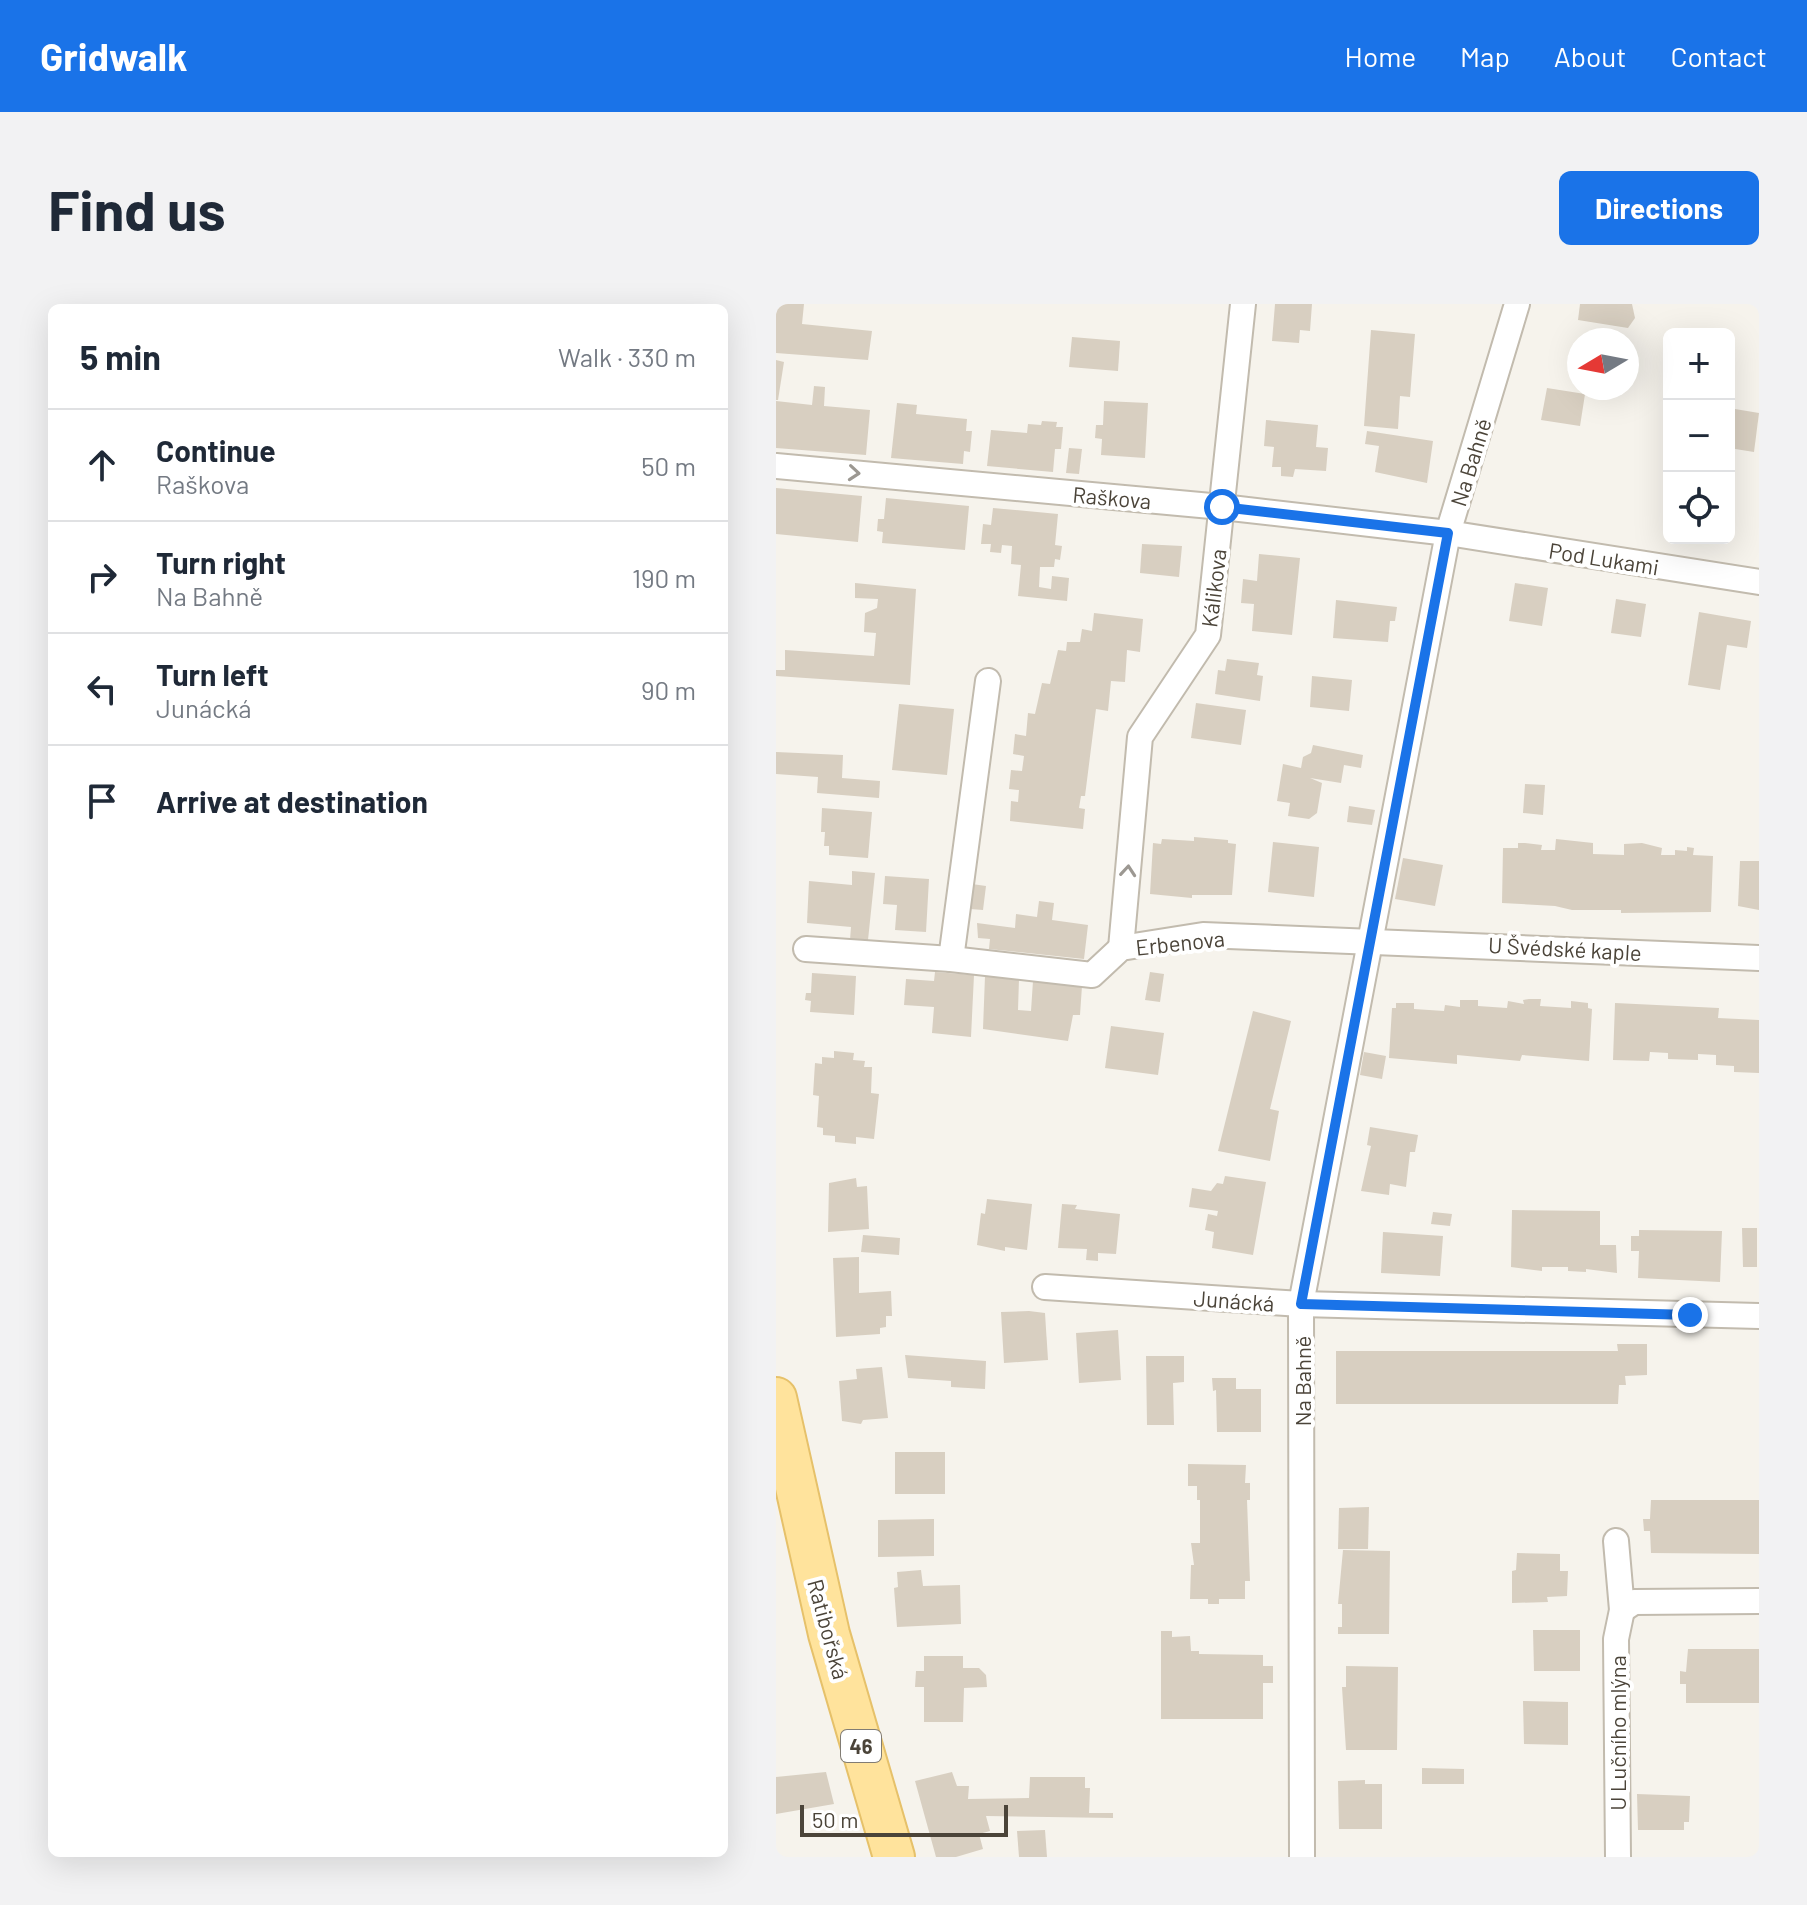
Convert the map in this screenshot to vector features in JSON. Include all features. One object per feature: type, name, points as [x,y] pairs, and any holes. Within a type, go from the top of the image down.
[{"type":"main road","name":"Ratibořská","points":[[776,1398],[829,1634],[894,1857]]},
{"type":"street","name":"Kálikova","points":[[1121,948],[1140,737],[1208,635],[1243,304]]},
{"type":"street","name":"Na Bahně","points":[[1302,1857],[1301,1304],[1448,533],[1517,304]]},
{"type":"street","name":"Raškova","points":[[776,466],[1222,507],[1448,533]]},
{"type":"street","name":"Pod Lukami","points":[[1448,533],[1759,582]]},
{"type":"street","points":[[951,959],[988,681]]},
{"type":"street","name":"Erbenova","points":[[806,949],[951,959],[1092,975],[1121,948],[1203,935],[1371,940]]},
{"type":"street","name":"U Švédské kaple","points":[[1371,940],[1759,958]]},
{"type":"street","name":"Junácká","points":[[1045,1287],[1301,1304],[1759,1316]]},
{"type":"street","name":"U Lučního mlýna","points":[[1616,1541],[1622,1610],[1616,1639],[1618,1857]]},
{"type":"street","points":[[1622,1610],[1634,1602],[1759,1601]]},
{"type":"building","points":[[776,304],[804,304],[802,324],[872,331],[868,360],[776,353]]},
{"type":"building","points":[[1275,304],[1312,304],[1310,331],[1300,330],[1299,343],[1272,341]]},
{"type":"building","points":[[1580,304],[1632,304],[1635,318],[1628,328],[1578,320]]},
{"type":"building","points":[[1371,330],[1415,334],[1410,397],[1400,396],[1398,429],[1364,426]]},
{"type":"building","points":[[1072,337],[1120,341],[1118,371],[1069,367]]},
{"type":"building","points":[[776,360],[784,362],[778,400],[776,400]]},
{"type":"building","points":[[814,386],[825,387],[824,406],[870,410],[866,455],[776,448],[776,401],[812,405]]},
{"type":"building","points":[[1547,388],[1567,391],[1567,400],[1584,400],[1580,426],[1541,420]]},
{"type":"building","points":[[1104,401],[1148,403],[1145,458],[1101,455],[1102,439],[1095,438],[1096,425],[1103,425]]},
{"type":"building","points":[[897,403],[917,405],[916,414],[967,419],[966,431],[972,431],[970,452],[964,451],[963,464],[891,458]]},
{"type":"building","points":[[1735,409],[1759,413],[1754,452],[1735,449]]},
{"type":"building","points":[[1266,420],[1318,425],[1316,447],[1328,448],[1326,471],[1295,469],[1293,477],[1281,476],[1281,467],[1272,467],[1274,447],[1264,446]]},
{"type":"building","points":[[1042,421],[1057,422],[1056,427],[1063,427],[1061,449],[1055,449],[1053,472],[987,466],[991,430],[1027,433],[1028,424],[1041,425]]},
{"type":"building","points":[[1367,431],[1433,441],[1427,483],[1375,472],[1379,446],[1365,444]]},
{"type":"building","points":[[1069,448],[1082,449],[1079,474],[1066,473]]},
{"type":"building","points":[[776,488],[862,496],[858,542],[776,534]]},
{"type":"building","points":[[886,498],[969,506],[965,550],[882,543],[883,532],[877,531],[878,519],[884,519]]},
{"type":"building","points":[[993,508],[1058,514],[1055,545],[1062,546],[1060,560],[1055,559],[1054,567],[1040,567],[1039,587],[1051,589],[1052,576],[1069,578],[1067,601],[1018,596],[1021,565],[1011,564],[1012,546],[1002,545],[1001,553],[990,552],[991,544],[981,544],[983,524],[991,525]]},
{"type":"building","points":[[1142,544],[1182,546],[1179,577],[1140,573]]},
{"type":"building","points":[[1259,554],[1300,558],[1292,635],[1252,631],[1254,604],[1241,603],[1243,579],[1257,581]]},
{"type":"building","points":[[855,583],[916,589],[910,685],[776,676],[776,670],[785,670],[785,650],[874,656],[876,633],[864,632],[865,613],[877,608],[878,599],[855,598]]},
{"type":"building","points":[[1515,583],[1548,588],[1542,626],[1509,621]]},
{"type":"building","points":[[1616,599],[1646,604],[1641,637],[1611,633]]},
{"type":"building","points":[[1336,600],[1397,607],[1395,621],[1390,621],[1388,642],[1333,638]]},
{"type":"building","points":[[1699,612],[1751,621],[1747,648],[1727,645],[1720,690],[1688,685]]},
{"type":"building","points":[[1094,613],[1143,619],[1140,652],[1127,650],[1125,682],[1111,681],[1108,711],[1096,709],[1085,796],[1081,796],[1079,808],[1085,809],[1083,829],[1010,821],[1011,801],[1018,802],[1019,790],[1009,789],[1011,770],[1022,771],[1024,756],[1013,754],[1015,734],[1026,736],[1028,713],[1035,714],[1042,683],[1050,684],[1058,650],[1066,651],[1067,642],[1080,642],[1082,629],[1092,631]]},
{"type":"building","points":[[1227,659],[1259,663],[1257,675],[1263,676],[1260,701],[1215,694],[1218,670],[1225,671]]},
{"type":"building","points":[[1312,676],[1352,680],[1349,711],[1310,707]]},
{"type":"building","points":[[1196,703],[1246,710],[1241,745],[1191,738]]},
{"type":"building","points":[[899,704],[954,709],[947,775],[892,770]]},
{"type":"building","points":[[1313,745],[1363,755],[1361,768],[1344,765],[1341,783],[1310,778],[1322,783],[1317,813],[1309,819],[1288,816],[1290,803],[1277,801],[1283,764],[1301,768],[1303,757],[1311,753]]},
{"type":"building","points":[[776,752],[843,755],[842,778],[880,781],[879,798],[817,793],[818,777],[776,774]]},
{"type":"building","points":[[1525,784],[1545,785],[1543,815],[1523,813]]},
{"type":"building","points":[[1349,806],[1375,810],[1372,825],[1347,822]]},
{"type":"building","points":[[822,808],[872,812],[868,858],[829,855],[829,846],[824,846],[825,832],[821,832]]},
{"type":"building","points":[[1194,837],[1228,840],[1228,843],[1236,844],[1232,895],[1192,895],[1192,898],[1150,894],[1153,843],[1161,844],[1162,839],[1194,841]]},
{"type":"building","points":[[1556,839],[1593,843],[1593,854],[1624,855],[1624,844],[1642,843],[1662,848],[1661,855],[1675,855],[1675,850],[1687,851],[1687,847],[1694,848],[1693,855],[1713,856],[1711,912],[1621,913],[1621,910],[1572,910],[1502,903],[1503,848],[1518,848],[1518,843],[1525,843],[1542,845],[1541,850],[1555,850]]},
{"type":"building","points":[[1273,842],[1319,847],[1314,897],[1268,892]]},
{"type":"building","points":[[1403,858],[1443,865],[1435,906],[1395,899]]},
{"type":"building","points":[[1740,861],[1759,861],[1759,910],[1738,906]]},
{"type":"building","points":[[852,871],[875,873],[868,940],[850,940],[851,927],[807,923],[809,881],[852,885]]},
{"type":"building","points":[[885,876],[929,879],[926,932],[895,930],[897,905],[883,904]]},
{"type":"building","points":[[972,884],[986,886],[983,910],[970,909]]},
{"type":"building","points":[[1039,901],[1054,903],[1052,920],[1088,925],[1084,959],[989,949],[990,939],[978,938],[977,923],[1015,928],[1016,914],[1037,917]]},
{"type":"building","points":[[935,972],[974,975],[971,1037],[932,1033],[934,1007],[904,1005],[906,979],[934,981]]},
{"type":"building","points":[[1150,972],[1164,974],[1160,1002],[1145,1000]]},
{"type":"building","points":[[812,973],[856,976],[854,1015],[810,1012],[811,1001],[805,1000],[806,993],[811,993]]},
{"type":"building","points":[[985,976],[1019,979],[1018,1010],[1031,1011],[1033,981],[1082,986],[1080,1015],[1073,1015],[1068,1041],[983,1029]]},
{"type":"building","points":[[1541,999],[1540,1006],[1571,1008],[1571,1001],[1588,1003],[1588,1008],[1592,1009],[1589,1061],[1522,1055],[1520,1061],[1457,1055],[1457,1064],[1389,1058],[1392,1008],[1396,1008],[1396,1003],[1414,1003],[1414,1009],[1444,1011],[1445,1005],[1460,1007],[1460,1000],[1478,1000],[1478,1006],[1507,1008],[1508,1001],[1524,1004],[1523,1000]]},
{"type":"building","points":[[1615,1003],[1719,1008],[1718,1018],[1759,1020],[1759,1073],[1734,1072],[1734,1066],[1716,1065],[1716,1055],[1698,1054],[1698,1060],[1668,1059],[1668,1053],[1650,1052],[1649,1061],[1613,1060]]},
{"type":"building","points":[[1253,1011],[1291,1021],[1270,1109],[1279,1111],[1270,1161],[1218,1151]]},
{"type":"building","points":[[1111,1026],[1164,1033],[1158,1075],[1105,1068]]},
{"type":"building","points":[[834,1051],[854,1053],[853,1060],[865,1061],[864,1067],[872,1067],[871,1093],[879,1094],[874,1139],[856,1137],[856,1144],[835,1142],[835,1136],[823,1135],[823,1128],[817,1127],[819,1096],[813,1095],[815,1063],[822,1064],[822,1057],[834,1058]]},
{"type":"building","points":[[1364,1052],[1386,1056],[1382,1079],[1360,1075]]},
{"type":"building","points":[[1370,1127],[1418,1135],[1415,1152],[1410,1152],[1406,1187],[1390,1184],[1389,1195],[1361,1191],[1371,1146],[1367,1145]]},
{"type":"building","points":[[1225,1176],[1266,1182],[1253,1255],[1212,1248],[1214,1232],[1205,1230],[1208,1214],[1217,1216],[1218,1211],[1189,1207],[1192,1188],[1211,1191],[1217,1183],[1223,1184]]},
{"type":"building","points":[[856,1178],[857,1187],[867,1186],[869,1229],[828,1232],[829,1183]]},
{"type":"building","points":[[987,1199],[1032,1204],[1027,1250],[1005,1247],[1005,1251],[977,1245],[981,1213],[985,1214]]},
{"type":"building","points":[[1062,1204],[1077,1205],[1075,1209],[1120,1214],[1116,1254],[1098,1253],[1098,1261],[1086,1260],[1087,1249],[1058,1248]]},
{"type":"building","points":[[1512,1210],[1600,1211],[1600,1245],[1616,1245],[1617,1273],[1586,1269],[1586,1272],[1568,1271],[1568,1267],[1542,1267],[1542,1271],[1511,1267]]},
{"type":"building","points":[[1433,1212],[1452,1214],[1450,1226],[1431,1224]]},
{"type":"building","points":[[1742,1228],[1757,1228],[1757,1267],[1743,1267]]},
{"type":"building","points":[[1639,1230],[1722,1231],[1720,1282],[1638,1278],[1639,1251],[1631,1251],[1631,1236],[1639,1236]]},
{"type":"building","points":[[1383,1232],[1443,1236],[1440,1276],[1381,1273]]},
{"type":"building","points":[[863,1235],[900,1238],[899,1255],[861,1252]]},
{"type":"building","points":[[859,1257],[859,1293],[891,1291],[892,1316],[886,1316],[886,1327],[880,1328],[880,1334],[836,1337],[833,1258]]},
{"type":"building","points":[[1001,1312],[1045,1313],[1048,1360],[1004,1363]]},
{"type":"building","points":[[1118,1330],[1121,1380],[1079,1383],[1076,1333]]},
{"type":"building","points":[[1617,1344],[1647,1344],[1647,1375],[1625,1376],[1626,1385],[1619,1385],[1618,1404],[1336,1404],[1336,1351],[1618,1351]]},
{"type":"building","points":[[905,1355],[986,1361],[985,1389],[951,1387],[951,1381],[908,1378]]},
{"type":"building","points":[[1146,1356],[1184,1356],[1184,1382],[1173,1383],[1174,1425],[1147,1425]]},
{"type":"building","points":[[882,1367],[888,1418],[863,1420],[861,1424],[842,1421],[839,1381],[857,1379],[856,1369]]},
{"type":"building","points":[[1212,1378],[1236,1378],[1236,1389],[1261,1389],[1261,1432],[1217,1432],[1216,1390],[1213,1391]]},
{"type":"building","points":[[895,1452],[945,1452],[945,1494],[895,1494]]},
{"type":"building","points":[[1188,1464],[1246,1465],[1245,1483],[1250,1483],[1250,1500],[1247,1500],[1250,1581],[1245,1581],[1245,1599],[1219,1599],[1219,1604],[1208,1604],[1208,1599],[1190,1599],[1191,1565],[1194,1565],[1191,1543],[1200,1543],[1200,1500],[1197,1500],[1197,1486],[1188,1486]]},
{"type":"building","points":[[1651,1500],[1759,1500],[1759,1554],[1651,1553],[1650,1531],[1644,1531],[1643,1519],[1650,1519]]},
{"type":"building","points":[[1369,1507],[1368,1549],[1338,1549],[1339,1508]]},
{"type":"building","points":[[934,1519],[934,1556],[878,1557],[878,1520]]},
{"type":"building","points":[[1343,1550],[1390,1551],[1389,1634],[1338,1634],[1338,1627],[1342,1627],[1342,1604],[1338,1604]]},
{"type":"building","points":[[1517,1553],[1560,1554],[1560,1571],[1568,1571],[1567,1596],[1547,1597],[1548,1602],[1512,1603],[1512,1571],[1516,1570]]},
{"type":"building","points":[[921,1570],[923,1586],[960,1585],[961,1624],[897,1627],[894,1588],[898,1587],[897,1572]]},
{"type":"building","points":[[1533,1630],[1580,1630],[1580,1671],[1534,1671]]},
{"type":"building","points":[[1161,1631],[1172,1631],[1172,1637],[1190,1636],[1191,1651],[1199,1651],[1199,1654],[1263,1655],[1263,1666],[1273,1666],[1273,1683],[1263,1683],[1263,1719],[1161,1719]]},
{"type":"building","points":[[1688,1649],[1759,1649],[1759,1703],[1686,1703],[1686,1684],[1680,1684],[1680,1671],[1686,1672]]},
{"type":"building","points":[[924,1656],[963,1656],[963,1668],[979,1668],[986,1675],[987,1687],[964,1688],[963,1722],[924,1722],[924,1687],[915,1687],[916,1671],[924,1671]]},
{"type":"building","points":[[1346,1666],[1398,1667],[1397,1750],[1346,1750],[1342,1687],[1346,1687]]},
{"type":"building","points":[[1523,1701],[1568,1702],[1568,1745],[1524,1744]]},
{"type":"building","points":[[1422,1768],[1464,1769],[1464,1784],[1422,1784]]},
{"type":"building","points":[[826,1772],[834,1804],[776,1814],[776,1777]]},
{"type":"building","points":[[952,1772],[957,1786],[969,1786],[968,1799],[1029,1798],[1030,1777],[1085,1777],[1085,1788],[1090,1788],[1089,1813],[1113,1813],[1113,1818],[986,1816],[990,1831],[979,1834],[983,1849],[956,1857],[936,1857],[915,1781]]},
{"type":"building","points":[[1365,1780],[1365,1784],[1382,1784],[1382,1829],[1339,1829],[1338,1781]]},
{"type":"building","points":[[1637,1794],[1690,1796],[1689,1822],[1684,1822],[1684,1830],[1638,1830]]},
{"type":"building","points":[[1045,1830],[1047,1857],[1019,1857],[1017,1831]]},
{"type":"route","points":[[1222,507],[1448,533],[1301,1304],[1690,1315]]}]
